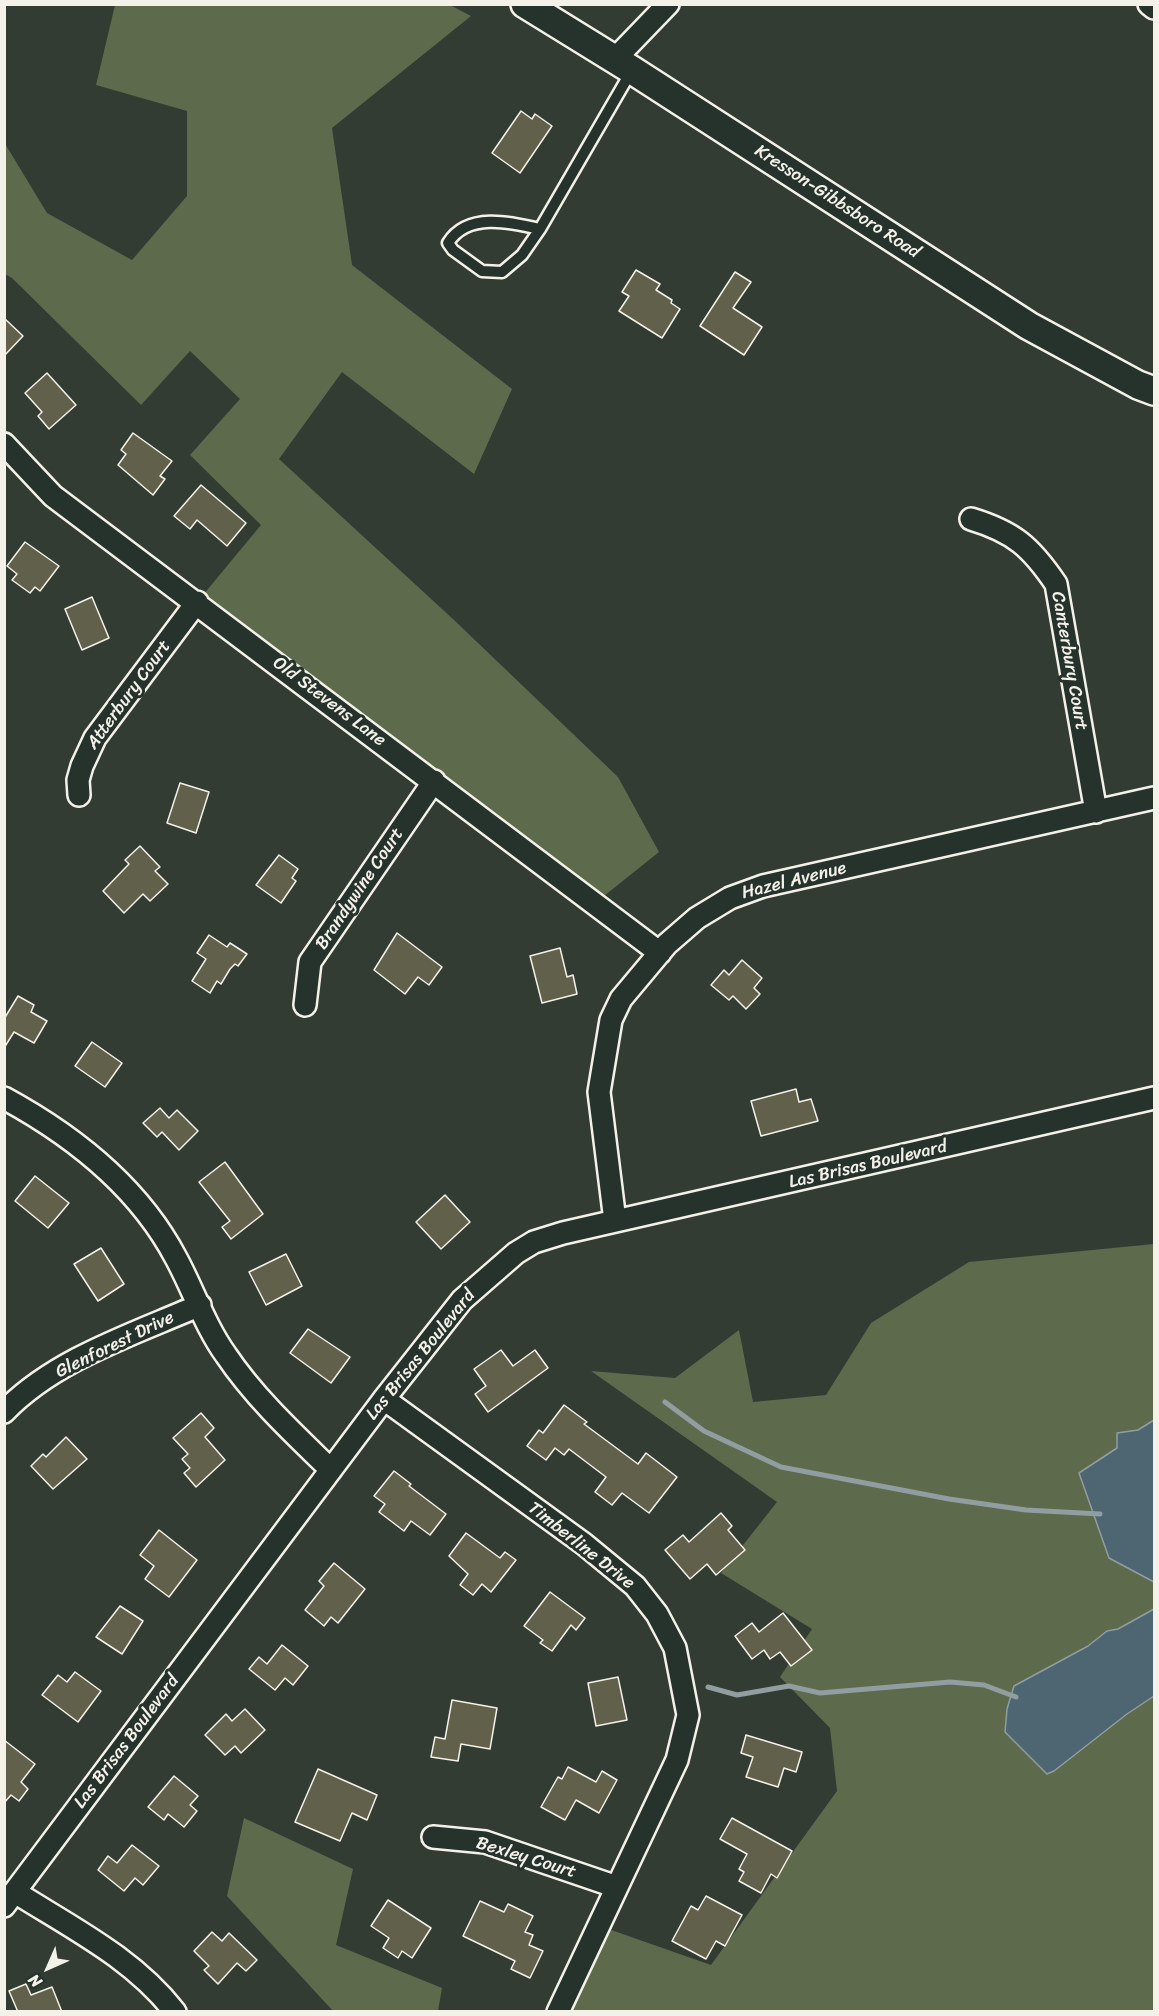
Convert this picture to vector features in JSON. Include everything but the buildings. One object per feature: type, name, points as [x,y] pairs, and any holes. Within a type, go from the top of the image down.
[{"type":"street","name":"Kresson-Gibbsboro Road","points":[[525,4],[623,64],[1029,326],[1138,385],[1155,391]]},
{"type":"street","points":[[623,64],[668,4]]},
{"type":"street","points":[[1149,4],[1155,8]]},
{"type":"street","name":"Old Stevens Lane","points":[[4,444],[53,496],[434,780],[660,953]]},
{"type":"street","name":"Canterbury Court","points":[[971,519],[1001,528],[1022,543],[1041,562],[1056,584],[1096,812]]},
{"type":"street","name":"Atterbury Court","points":[[79,795],[78,780],[95,738],[197,602]]},
{"type":"street","name":"Brandywine Court","points":[[305,1005],[310,962],[434,780]]},
{"type":"street","name":"Hazel Avenue","points":[[615,1221],[599,1092],[611,1020],[621,999],[660,953],[697,918],[730,898],[763,886],[1155,798]]},
{"type":"street","points":[[4,1098],[79,1146],[133,1193],[174,1255],[225,1355],[276,1416],[331,1470]]},
{"type":"street","name":"Las Brisas Boulevard","points":[[10,1899],[384,1399],[462,1300],[509,1258],[534,1242],[615,1221],[1155,1098]]},
{"type":"street","name":"Glenforest Drive","points":[[4,1412],[16,1399],[46,1378],[100,1348],[200,1305]]},
{"type":"street","name":"Timberline Drive","points":[[384,1399],[584,1544],[635,1586],[657,1614],[675,1648],[688,1715],[677,1760],[558,2012]]},
{"type":"street","name":"Bexley Court","points":[[433,1837],[485,1842],[617,1887]]},
{"type":"street","points":[[10,1899],[124,1961],[156,1988],[175,2012]]},
{"type":"lane","points":[[540,229],[488,221],[464,227],[454,234],[448,243],[453,250],[482,271],[502,272],[522,255],[540,229],[623,64]]},
{"type":"green space","points":[[448,4],[471,16],[332,128],[352,265],[512,389],[474,474],[342,372],[279,459],[454,620],[618,777],[659,852],[599,900],[198,601],[261,525],[190,455],[240,399],[190,351],[141,405],[12,278],[5,274],[4,142],[47,213],[132,260],[187,196],[187,111],[96,85],[115,5]]},
{"type":"green space","points":[[1154,1244],[1154,1422],[1109,1558],[1154,1582],[1154,1609],[1014,1686],[1043,1769],[1154,1696],[1154,2011],[559,2012],[597,1925],[711,1965],[837,1791],[830,1728],[780,1677],[812,1629],[721,1573],[777,1502],[591,1371],[675,1378],[739,1330],[753,1402],[826,1395],[871,1323],[969,1262]]},
{"type":"green space","points":[[244,1818],[353,1869],[336,1945],[442,1988],[438,2011],[333,2011],[227,1896]]},
{"type":"water","points":[[1154,1420],[1154,1582],[1109,1558],[1079,1473],[1117,1448],[1117,1433],[1138,1430]]},
{"type":"water","points":[[1154,1609],[1154,1696],[1047,1774],[1005,1732],[1007,1709],[1014,1686],[1088,1646],[1107,1631],[1118,1629]]},
{"type":"waterway","points":[[665,1402],[704,1431],[781,1467],[949,1499],[1026,1510],[1100,1514]]},
{"type":"waterway","points":[[708,1687],[737,1695],[789,1686],[820,1693],[950,1682],[984,1685],[1016,1697]]}]
